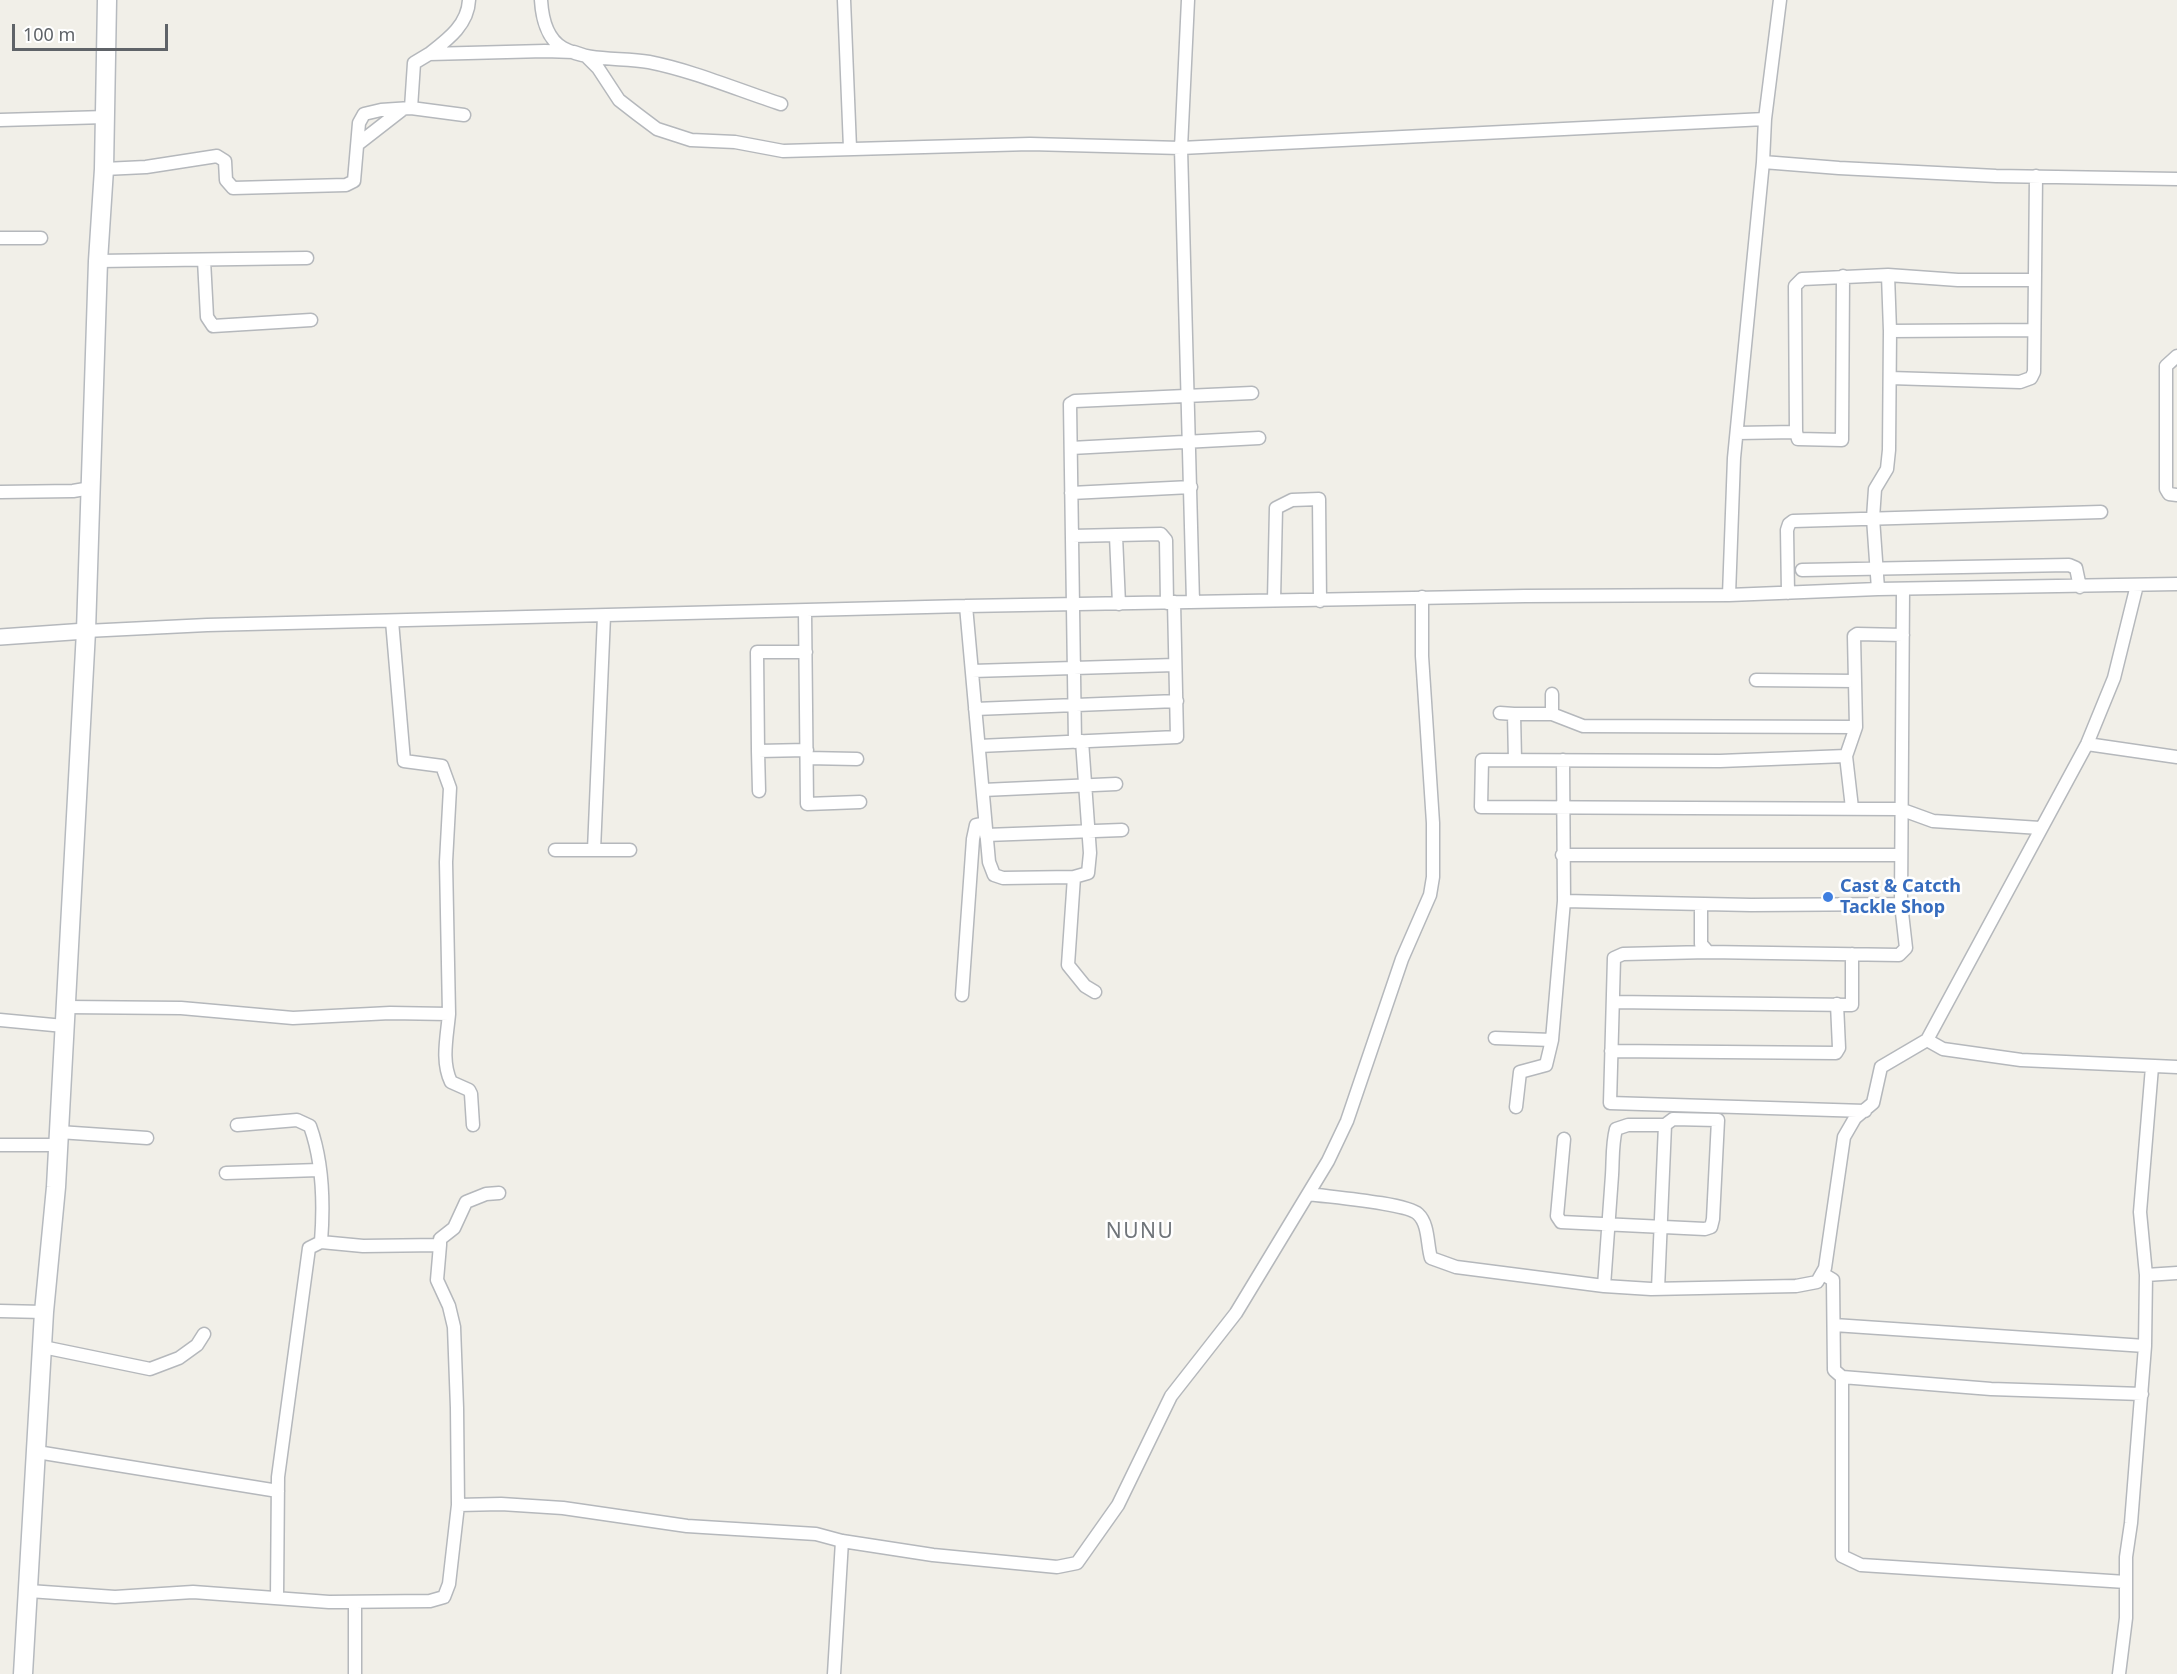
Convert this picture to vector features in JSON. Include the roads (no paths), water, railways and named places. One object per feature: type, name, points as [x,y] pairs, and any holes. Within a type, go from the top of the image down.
[{"type":"main road","points":[[24,1674],[44,1312],[59,1138],[86,631],[98,261],[106,117],[107,0]]},
{"type":"street","points":[[358,144],[407,109],[414,63],[449,39],[462,23],[469,0]]},
{"type":"street","points":[[541,0],[547,30],[554,41],[564,48],[586,56],[598,68],[619,100],[657,129],[674,136],[783,151],[1030,144],[1181,148],[1765,118]]},
{"type":"street","points":[[844,0],[850,148]]},
{"type":"street","points":[[1188,0],[1181,148],[1193,602]]},
{"type":"street","points":[[1730,595],[1737,433],[1763,162],[1765,118],[1780,0]]},
{"type":"street","points":[[429,54],[574,52],[586,56],[650,62],[781,104]]},
{"type":"street","points":[[104,169],[146,166],[217,156],[225,161],[226,180],[233,188],[346,185],[354,181],[359,123],[364,114],[381,110],[407,109],[464,115]]},
{"type":"street","points":[[0,120],[106,117]]},
{"type":"street","points":[[1763,162],[1839,168],[2177,179]]},
{"type":"street","points":[[1890,378],[2020,382],[2031,378],[2034,372],[2036,176]]},
{"type":"street","points":[[0,238],[41,238]]},
{"type":"street","points":[[98,261],[308,258]]},
{"type":"street","points":[[204,260],[207,317],[213,326],[311,321]]},
{"type":"street","points":[[1843,276],[1842,440],[1798,439],[1796,432],[1796,286],[1802,279],[1843,276],[1888,275],[1958,280],[2034,280]]},
{"type":"street","points":[[1878,589],[1873,518],[1875,489],[1887,469],[1890,378],[1888,275]]},
{"type":"street","points":[[1890,331],[2034,330]]},
{"type":"street","points":[[2177,356],[2166,366],[2166,489],[2169,494],[2177,495]]},
{"type":"street","points":[[966,606],[990,870],[998,877],[1084,876],[1090,870],[1089,830],[1074,704],[1069,407],[1072,401],[1252,393]]},
{"type":"street","points":[[1737,433],[1796,432]]},
{"type":"street","points":[[1071,448],[1259,438]]},
{"type":"street","points":[[1071,493],[1191,487]]},
{"type":"street","points":[[0,492],[72,491],[91,488]]},
{"type":"street","points":[[1274,600],[1276,508],[1292,500],[1319,499],[1320,601]]},
{"type":"street","points":[[1788,593],[1790,522],[2101,512]]},
{"type":"street","points":[[979,746],[1174,738],[1179,734],[1165,536],[1153,534],[1072,536]]},
{"type":"street","points":[[1116,536],[1119,604]]},
{"type":"street","points":[[1802,570],[2069,565],[2076,568],[2080,586]]},
{"type":"street","points":[[0,637],[86,631],[392,621],[966,606],[1320,601],[1422,597],[1730,595],[1878,589],[2177,584]]},
{"type":"street","points":[[1309,1194],[1396,1206],[1417,1213],[1424,1222],[1431,1258],[1436,1262],[1456,1267],[1604,1286],[1658,1289],[1808,1285],[1817,1282],[1823,1274],[1844,1137],[1855,1118],[1873,1103],[1881,1067],[1927,1040],[2087,744],[2114,678],[2137,585]]},
{"type":"street","points":[[1865,1111],[1610,1102],[1614,958],[1617,955],[1708,952],[1904,953],[1906,948],[1900,904],[1900,809],[1904,589]]},
{"type":"street","points":[[458,1506],[501,1504],[563,1508],[687,1526],[816,1533],[842,1541],[933,1555],[1057,1567],[1077,1563],[1093,1545],[1118,1505],[1171,1396],[1236,1312],[1309,1194],[1347,1121],[1402,958],[1430,895],[1433,877],[1433,823],[1422,656],[1422,597]]},
{"type":"street","points":[[805,611],[807,804],[860,802]]},
{"type":"street","points":[[594,850],[604,616]]},
{"type":"street","points":[[392,621],[404,761],[443,767],[450,788],[446,862],[449,1014],[445,1057],[447,1074],[451,1082],[469,1090],[471,1094],[473,1125]]},
{"type":"street","points":[[1852,808],[1846,756],[1856,727],[1854,636],[1903,635]]},
{"type":"street","points":[[759,791],[757,652],[806,652]]},
{"type":"street","points":[[972,671],[1175,665]]},
{"type":"street","points":[[1756,680],[1855,681]]},
{"type":"street","points":[[1551,714],[1552,694]]},
{"type":"street","points":[[975,709],[1177,701]]},
{"type":"street","points":[[1500,713],[1551,714],[1583,726],[1856,727]]},
{"type":"street","points":[[1514,714],[1515,760]]},
{"type":"street","points":[[2087,744],[2177,757]]},
{"type":"street","points":[[758,751],[857,759]]},
{"type":"street","points":[[1846,756],[1720,761],[1482,760],[1480,807],[1900,809],[1933,821],[2040,828]]},
{"type":"street","points":[[1516,1107],[1520,1072],[1546,1065],[1552,1040],[1564,901],[1563,760]]},
{"type":"street","points":[[983,790],[1116,784]]},
{"type":"street","points":[[962,995],[973,839],[976,825],[986,829],[1122,830]]},
{"type":"street","points":[[555,850],[630,850]]},
{"type":"street","points":[[1562,855],[1900,855]]},
{"type":"street","points":[[1074,877],[1068,965],[1085,986],[1095,992]]},
{"type":"street","points":[[1564,901],[1701,905],[1900,904]]},
{"type":"street","points":[[1701,905],[1701,944],[1708,952]]},
{"type":"street","points":[[1613,1002],[1852,1005],[1852,954]]},
{"type":"street","points":[[1611,1051],[1836,1053],[1839,1048],[1837,1005]]},
{"type":"street","points":[[65,1007],[190,1008],[293,1018],[390,1013],[449,1014]]},
{"type":"street","points":[[0,1020],[64,1026]]},
{"type":"street","points":[[1495,1038],[1552,1040]]},
{"type":"street","points":[[1927,1040],[1943,1049],[1963,1053],[2049,1062],[2177,1067]]},
{"type":"street","points":[[2119,1674],[2126,1618],[2126,1557],[2145,1346],[2146,1275],[2140,1212],[2152,1067]]},
{"type":"street","points":[[1564,1139],[1558,1220],[1568,1224],[1608,1224],[1705,1229],[1713,1225],[1718,1120],[1673,1119],[1665,1125],[1628,1125],[1616,1129],[1608,1224],[1604,1286]]},
{"type":"street","points":[[237,1125],[297,1120],[305,1122],[311,1128],[319,1170],[323,1215],[321,1242]]},
{"type":"street","points":[[1658,1289],[1665,1125]]},
{"type":"street","points":[[0,1145],[59,1138],[147,1138]]},
{"type":"street","points":[[226,1173],[319,1170]]},
{"type":"street","points":[[29,1591],[116,1597],[193,1592],[355,1602],[430,1601],[444,1597],[449,1584],[458,1506],[455,1344],[452,1315],[437,1280],[440,1239],[455,1226],[465,1202],[486,1194],[499,1193]]},
{"type":"street","points":[[278,1598],[278,1491],[309,1248],[321,1242],[363,1246],[440,1245]]},
{"type":"street","points":[[2146,1275],[2177,1273]]},
{"type":"street","points":[[1823,1274],[1833,1280],[1834,1370],[1842,1377],[1991,1389],[2142,1394]]},
{"type":"street","points":[[0,1311],[44,1312]]},
{"type":"street","points":[[1834,1325],[2145,1346]]},
{"type":"street","points":[[43,1347],[150,1369],[179,1358],[197,1345],[204,1334]]},
{"type":"street","points":[[1842,1377],[1842,1556],[1850,1562],[1924,1570],[2126,1582]]},
{"type":"street","points":[[37,1452],[278,1491]]},
{"type":"street","points":[[834,1674],[842,1541]]},
{"type":"street","points":[[355,1602],[355,1674]]},
{"type":"place","name":"Cast & Catcth Tackle Shop","points":[[1828,897]]},
{"type":"district","name":"NUNU","points":[[1140,1232]]}]
